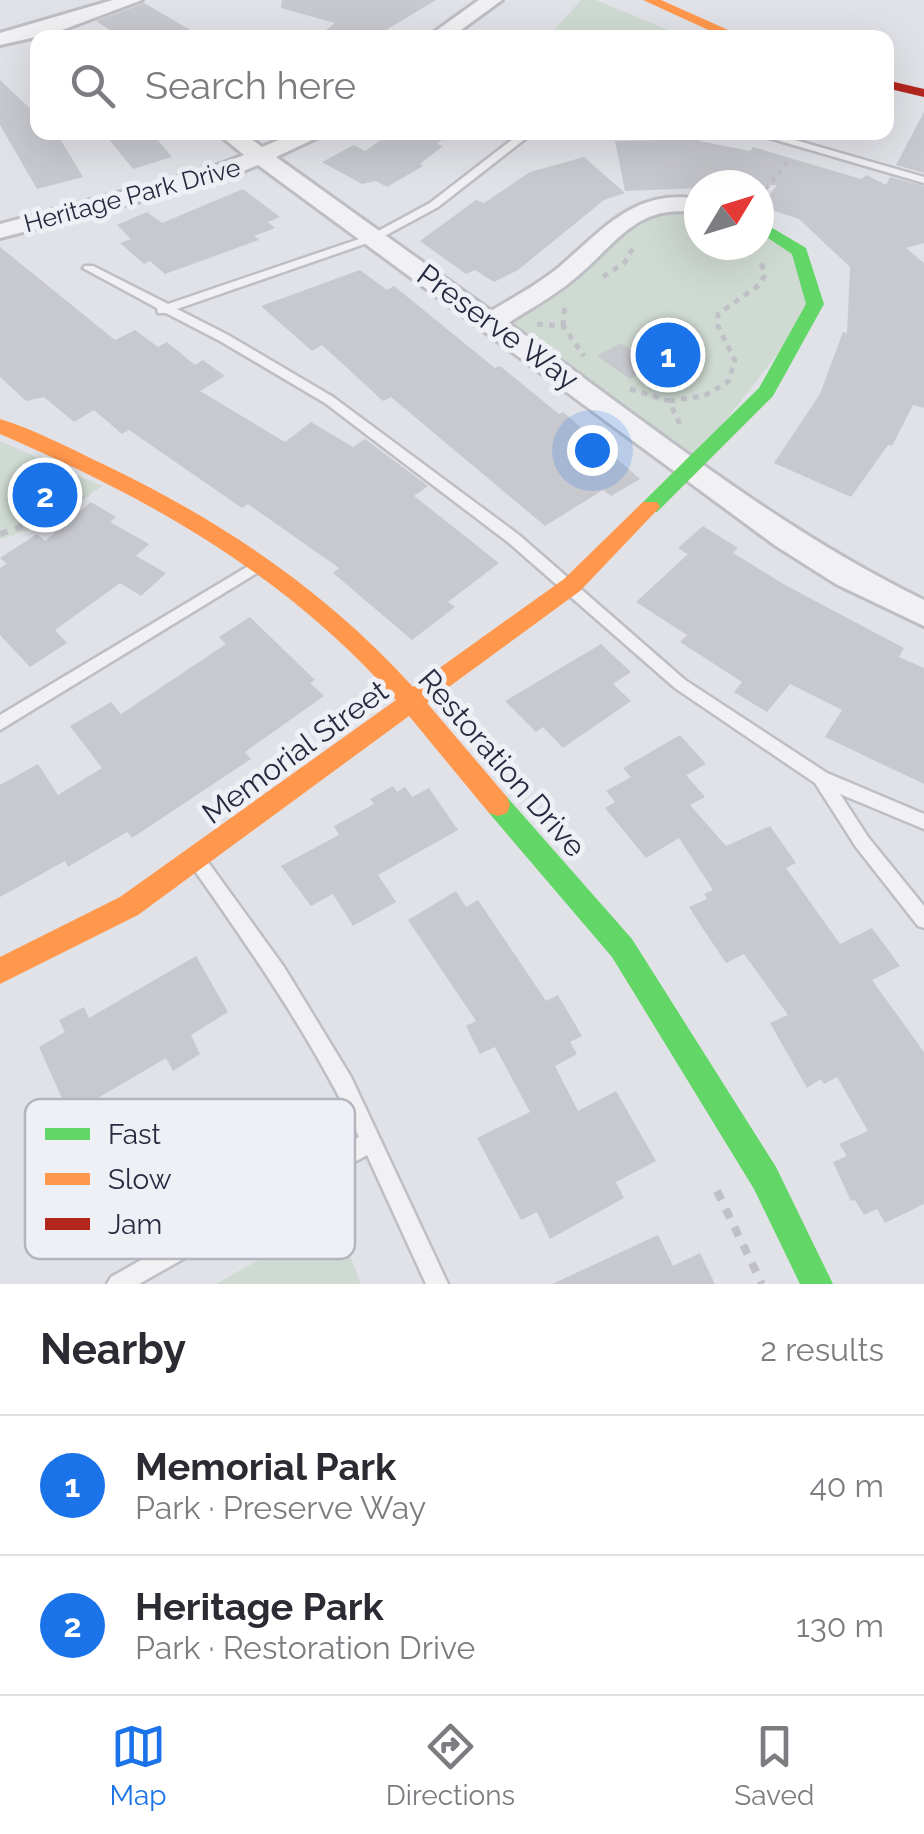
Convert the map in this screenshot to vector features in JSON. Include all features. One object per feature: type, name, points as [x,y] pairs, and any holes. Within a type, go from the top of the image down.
[{"type":"street","points":[[60,30],[132,0]]},
{"type":"street","points":[[448,30],[492,0]]},
{"type":"street","points":[[650,0],[720,30]]},
{"type":"street","points":[[0,39],[30,36]]},
{"type":"street","points":[[894,86],[924,93]]},
{"type":"street","name":"Preserve Way","points":[[239,140],[692,470],[847,576],[924,614]]},
{"type":"street","name":"Heritage Park Drive","points":[[0,231],[153,193],[265,157],[301,140]]},
{"type":"street","points":[[491,322],[562,277],[634,210],[684,202]]},
{"type":"street","name":"Memorial Street","points":[[0,971],[130,906],[572,585],[692,470],[766,392],[815,304],[800,252],[774,235]]},
{"type":"street","name":"Restoration Drive","points":[[0,426],[165,500],[264,562],[315,604],[413,704],[622,948],[765,1178],[816,1284]]},
{"type":"lane","points":[[162,310],[375,237],[434,205],[519,140]]},
{"type":"lane","points":[[778,140],[924,180]]},
{"type":"lane","points":[[88,268],[162,310],[224,338],[329,400],[420,465],[572,585],[680,684],[821,778],[924,822]]},
{"type":"lane","points":[[0,723],[264,562]]},
{"type":"lane","points":[[821,778],[862,842],[924,920]]},
{"type":"lane","points":[[196,860],[278,973],[351,1099]]},
{"type":"lane","points":[[355,1109],[436,1284]]},
{"type":"lane","points":[[355,1150],[370,1142]]},
{"type":"lane","points":[[118,1284],[162,1259]]},
{"type":"path","points":[[774,178],[799,147]]},
{"type":"path","points":[[669,401],[704,396],[728,382],[735,360],[718,326],[718,314],[759,284],[764,275],[758,260]]},
{"type":"path","points":[[0,534],[49,517],[90,491],[73,483]]},
{"type":"path","points":[[709,1175],[762,1284]]},
{"type":"shaded area","points":[[581,0],[596,0],[668,30],[554,30]]},
{"type":"shaded area","points":[[684,207],[684,260],[774,260],[774,237],[801,258],[812,310],[694,461],[497,318],[633,210]]},
{"type":"shaded area","points":[[0,441],[102,486],[49,524],[0,539]]},
{"type":"shaded area","points":[[260,1259],[351,1259],[361,1284],[216,1284]]},
{"type":"building","points":[[282,0],[436,0],[386,30],[326,30],[335,23],[281,8]]},
{"type":"building","points":[[144,3],[190,30],[110,30],[96,21]]},
{"type":"building","points":[[0,80],[30,108],[30,140],[61,140],[83,177],[37,189],[0,125]]},
{"type":"building","points":[[924,112],[924,173],[896,165]]},
{"type":"building","points":[[109,140],[158,140],[172,157],[133,169]]},
{"type":"building","points":[[381,140],[442,140],[437,144],[443,146],[420,164],[423,166],[387,187],[376,181],[362,184],[322,162],[354,145],[365,151]]},
{"type":"building","points":[[701,140],[750,151],[753,147],[861,179],[867,175],[886,185],[890,177],[924,186],[924,243],[906,248],[924,263],[924,408],[913,405],[892,446],[888,445],[851,497],[774,463],[820,394],[843,332],[847,333],[850,267],[799,219],[774,211],[777,185],[774,170],[684,170],[684,189],[625,191],[615,141]]},
{"type":"building","points":[[584,157],[625,193],[604,200],[518,270],[494,282],[475,270],[466,274],[420,241],[476,200],[484,203],[530,172]]},
{"type":"building","points":[[243,189],[280,217],[268,222],[275,228],[254,236],[259,240],[165,274],[150,261],[144,264],[120,243],[131,239],[117,225],[147,212],[162,223]]},
{"type":"building","points":[[0,247],[115,340],[135,330],[158,347],[167,342],[195,365],[203,360],[225,376],[200,391],[285,442],[311,422],[353,447],[365,439],[428,486],[414,496],[499,563],[448,602],[455,607],[412,640],[333,573],[339,568],[248,504],[242,508],[129,430],[122,434],[94,410],[74,422],[44,397],[26,401],[0,377]]},
{"type":"building","points":[[360,270],[387,290],[394,286],[495,368],[500,366],[559,414],[563,412],[640,479],[611,496],[603,490],[545,526],[391,397],[383,401],[322,345],[312,351],[261,306]]},
{"type":"building","points":[[621,343],[653,366],[630,379],[597,356]]},
{"type":"building","points":[[91,502],[116,517],[110,522],[149,544],[136,556],[166,573],[141,596],[120,583],[55,630],[67,643],[30,667],[0,635],[0,568],[7,564],[0,558],[37,534],[45,541]]},
{"type":"building","points":[[703,526],[738,548],[733,553],[904,648],[899,657],[924,668],[924,784],[825,737],[842,710],[790,684],[767,712],[734,692],[742,682],[680,642],[687,635],[636,602],[688,554],[678,548]]},
{"type":"building","points":[[250,617],[315,680],[310,683],[324,696],[245,752],[251,759],[132,838],[127,832],[68,867],[65,861],[0,897],[0,785],[38,764],[58,795],[102,768],[70,726],[111,702],[121,714],[226,644],[219,637]]},
{"type":"building","points":[[601,644],[631,672],[613,684],[631,701],[563,748],[543,727],[536,732],[505,701]]},
{"type":"building","points":[[680,735],[706,764],[686,775],[705,797],[690,805],[726,846],[770,826],[796,863],[786,868],[840,944],[872,928],[900,966],[872,980],[924,1052],[924,1204],[885,1223],[877,1209],[864,1215],[855,1200],[851,1201],[833,1162],[847,1156],[839,1144],[868,1131],[837,1077],[824,1084],[821,1079],[807,1088],[770,1023],[788,1015],[744,954],[726,963],[701,926],[689,907],[707,899],[704,894],[713,890],[679,838],[646,858],[605,808],[615,802],[606,791],[631,777],[623,768]]},
{"type":"building","points":[[393,786],[397,792],[405,787],[412,797],[429,788],[458,830],[378,875],[396,902],[353,926],[333,894],[311,906],[281,866],[339,835],[334,826],[374,804],[370,799]]},
{"type":"building","points":[[456,891],[466,907],[478,900],[546,1001],[558,995],[582,1036],[570,1042],[577,1054],[555,1066],[578,1111],[616,1091],[656,1161],[616,1182],[624,1198],[550,1239],[537,1212],[521,1220],[477,1138],[530,1112],[495,1047],[480,1054],[466,1026],[476,1021],[408,920]]},
{"type":"building","points":[[196,956],[228,1012],[191,1035],[200,1054],[173,1071],[166,1058],[98,1099],[62,1099],[39,1047],[65,1032],[59,1020],[84,1007],[89,1018]]},
{"type":"building","points":[[658,1235],[673,1266],[700,1253],[715,1284],[552,1284]]},
{"type":"traffic: fast","points":[[650,507],[766,392],[815,304],[800,252],[774,235]]},
{"type":"traffic: fast","points":[[498,805],[622,948],[765,1178],[817,1284]]},
{"type":"traffic: slow","points":[[650,0],[720,30]]},
{"type":"traffic: slow","points":[[0,426],[83,462],[162,503],[276,574],[363,648],[498,805]]},
{"type":"traffic: slow","points":[[0,971],[129,906],[572,585],[650,507]]},
{"type":"traffic: jam","points":[[894,86],[924,93]]},
{"type":"place","name":"Memorial Park","points":[[668,355]]},
{"type":"place","name":"Heritage Park","points":[[45,495]]}]
